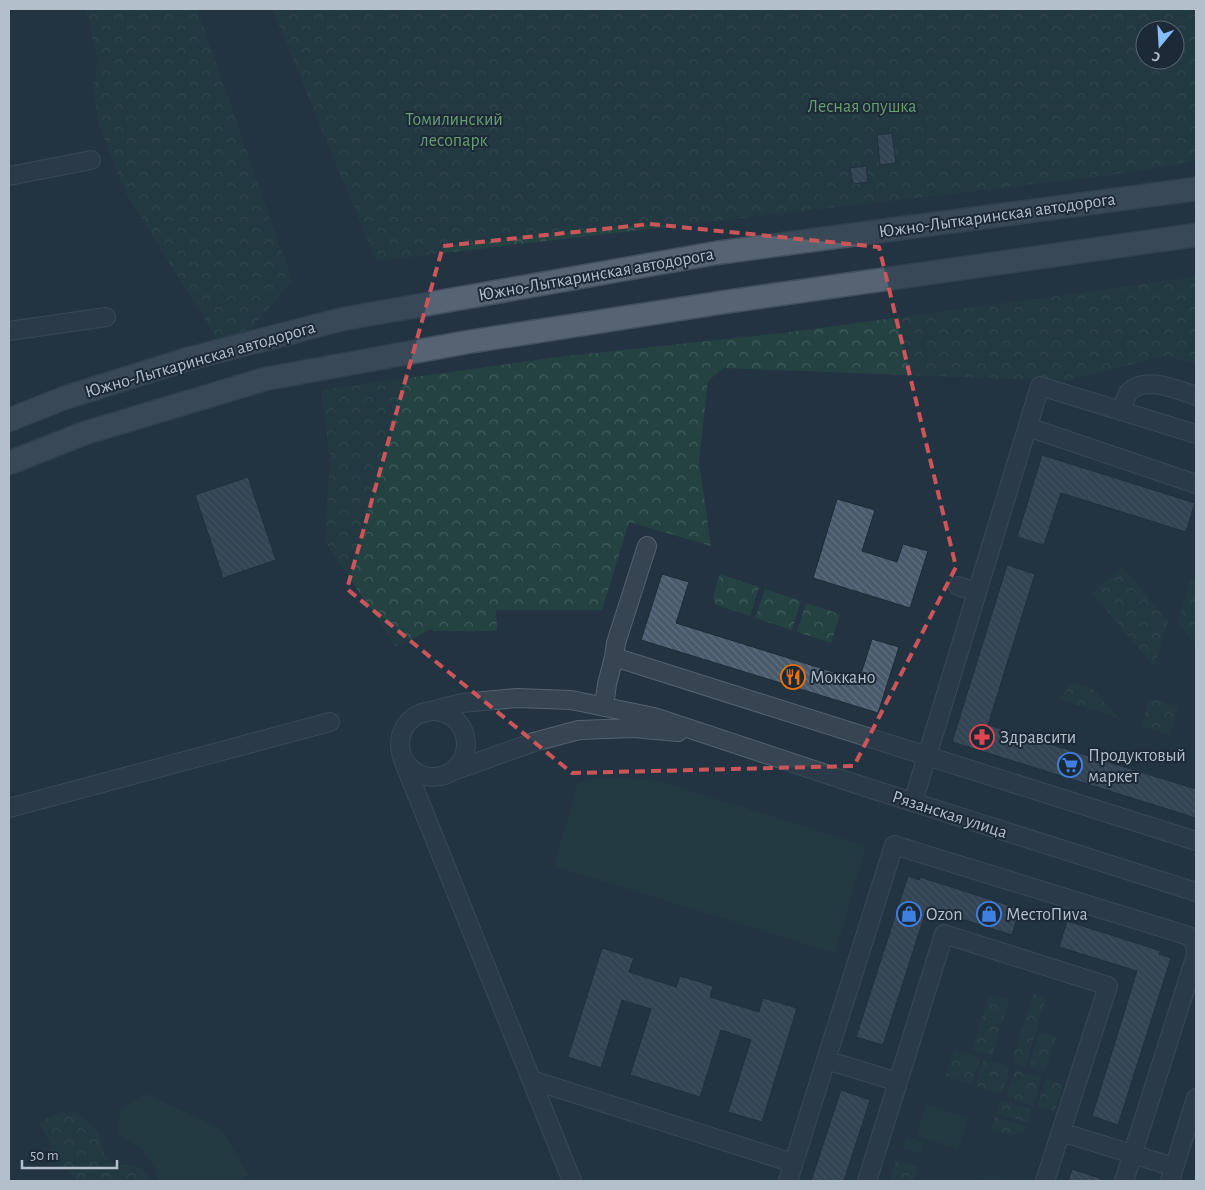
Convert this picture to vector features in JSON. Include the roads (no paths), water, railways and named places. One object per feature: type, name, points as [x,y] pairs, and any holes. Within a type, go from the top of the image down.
[{"type":"main road","name":"Южно-Лыткаринская автодорога","points":[[9,420],[64,398],[188,359],[343,319],[716,253],[1196,189]]},
{"type":"main road","name":"Южно-Лыткаринская автодорога","points":[[9,462],[84,433],[265,379],[468,342],[725,302],[1196,235]]},
{"type":"street","points":[[9,176],[91,160]]},
{"type":"street","points":[[9,331],[106,317]]},
{"type":"street","points":[[1122,411],[1128,393],[1136,387],[1156,384],[1196,396]]},
{"type":"street","points":[[912,802],[1040,386],[1196,434]]},
{"type":"street","points":[[1028,427],[1196,484]]},
{"type":"street","points":[[604,706],[616,643],[647,546]]},
{"type":"street","points":[[958,586],[977,592]]},
{"type":"street","points":[[614,657],[1196,841]]},
{"type":"street","name":"Рязанская улица","points":[[422,713],[462,703],[517,698],[571,700],[654,717],[704,735],[1196,892]]},
{"type":"street","points":[[404,760],[410,769],[431,778],[443,776],[453,771],[464,754],[466,744],[460,726],[445,714],[434,712],[422,713],[412,718],[405,727],[400,737],[400,749],[404,760],[572,1181]]},
{"type":"street","points":[[9,808],[330,722]]},
{"type":"street","name":"Рязанская улица","points":[[453,771],[534,742],[579,730],[633,728],[704,735]]},
{"type":"street","points":[[788,1181],[894,845],[1189,936],[1195,944],[1196,954],[1124,1181]]},
{"type":"street","points":[[867,1181],[944,934],[1108,986],[1045,1181]]},
{"type":"street","points":[[826,1060],[898,1082]]},
{"type":"street","points":[[532,1080],[794,1163]]},
{"type":"street","points":[[1061,1132],[1132,1154],[1172,1174],[1196,1098]]},
{"type":"place","name":"Моккано","points":[[793,677]]},
{"type":"place","name":"Здравсити","points":[[982,737]]},
{"type":"place","name":"Продуктовый маркет","points":[[1070,765]]},
{"type":"place","name":"Ozon","points":[[909,914]]},
{"type":"place","name":"МестоПиvа","points":[[989,914]]},
{"type":"park label","name":"Лесная опушка","points":[[862,106]]},
{"type":"park label","name":"Томилинский лесопарк","points":[[454,129]]}]
